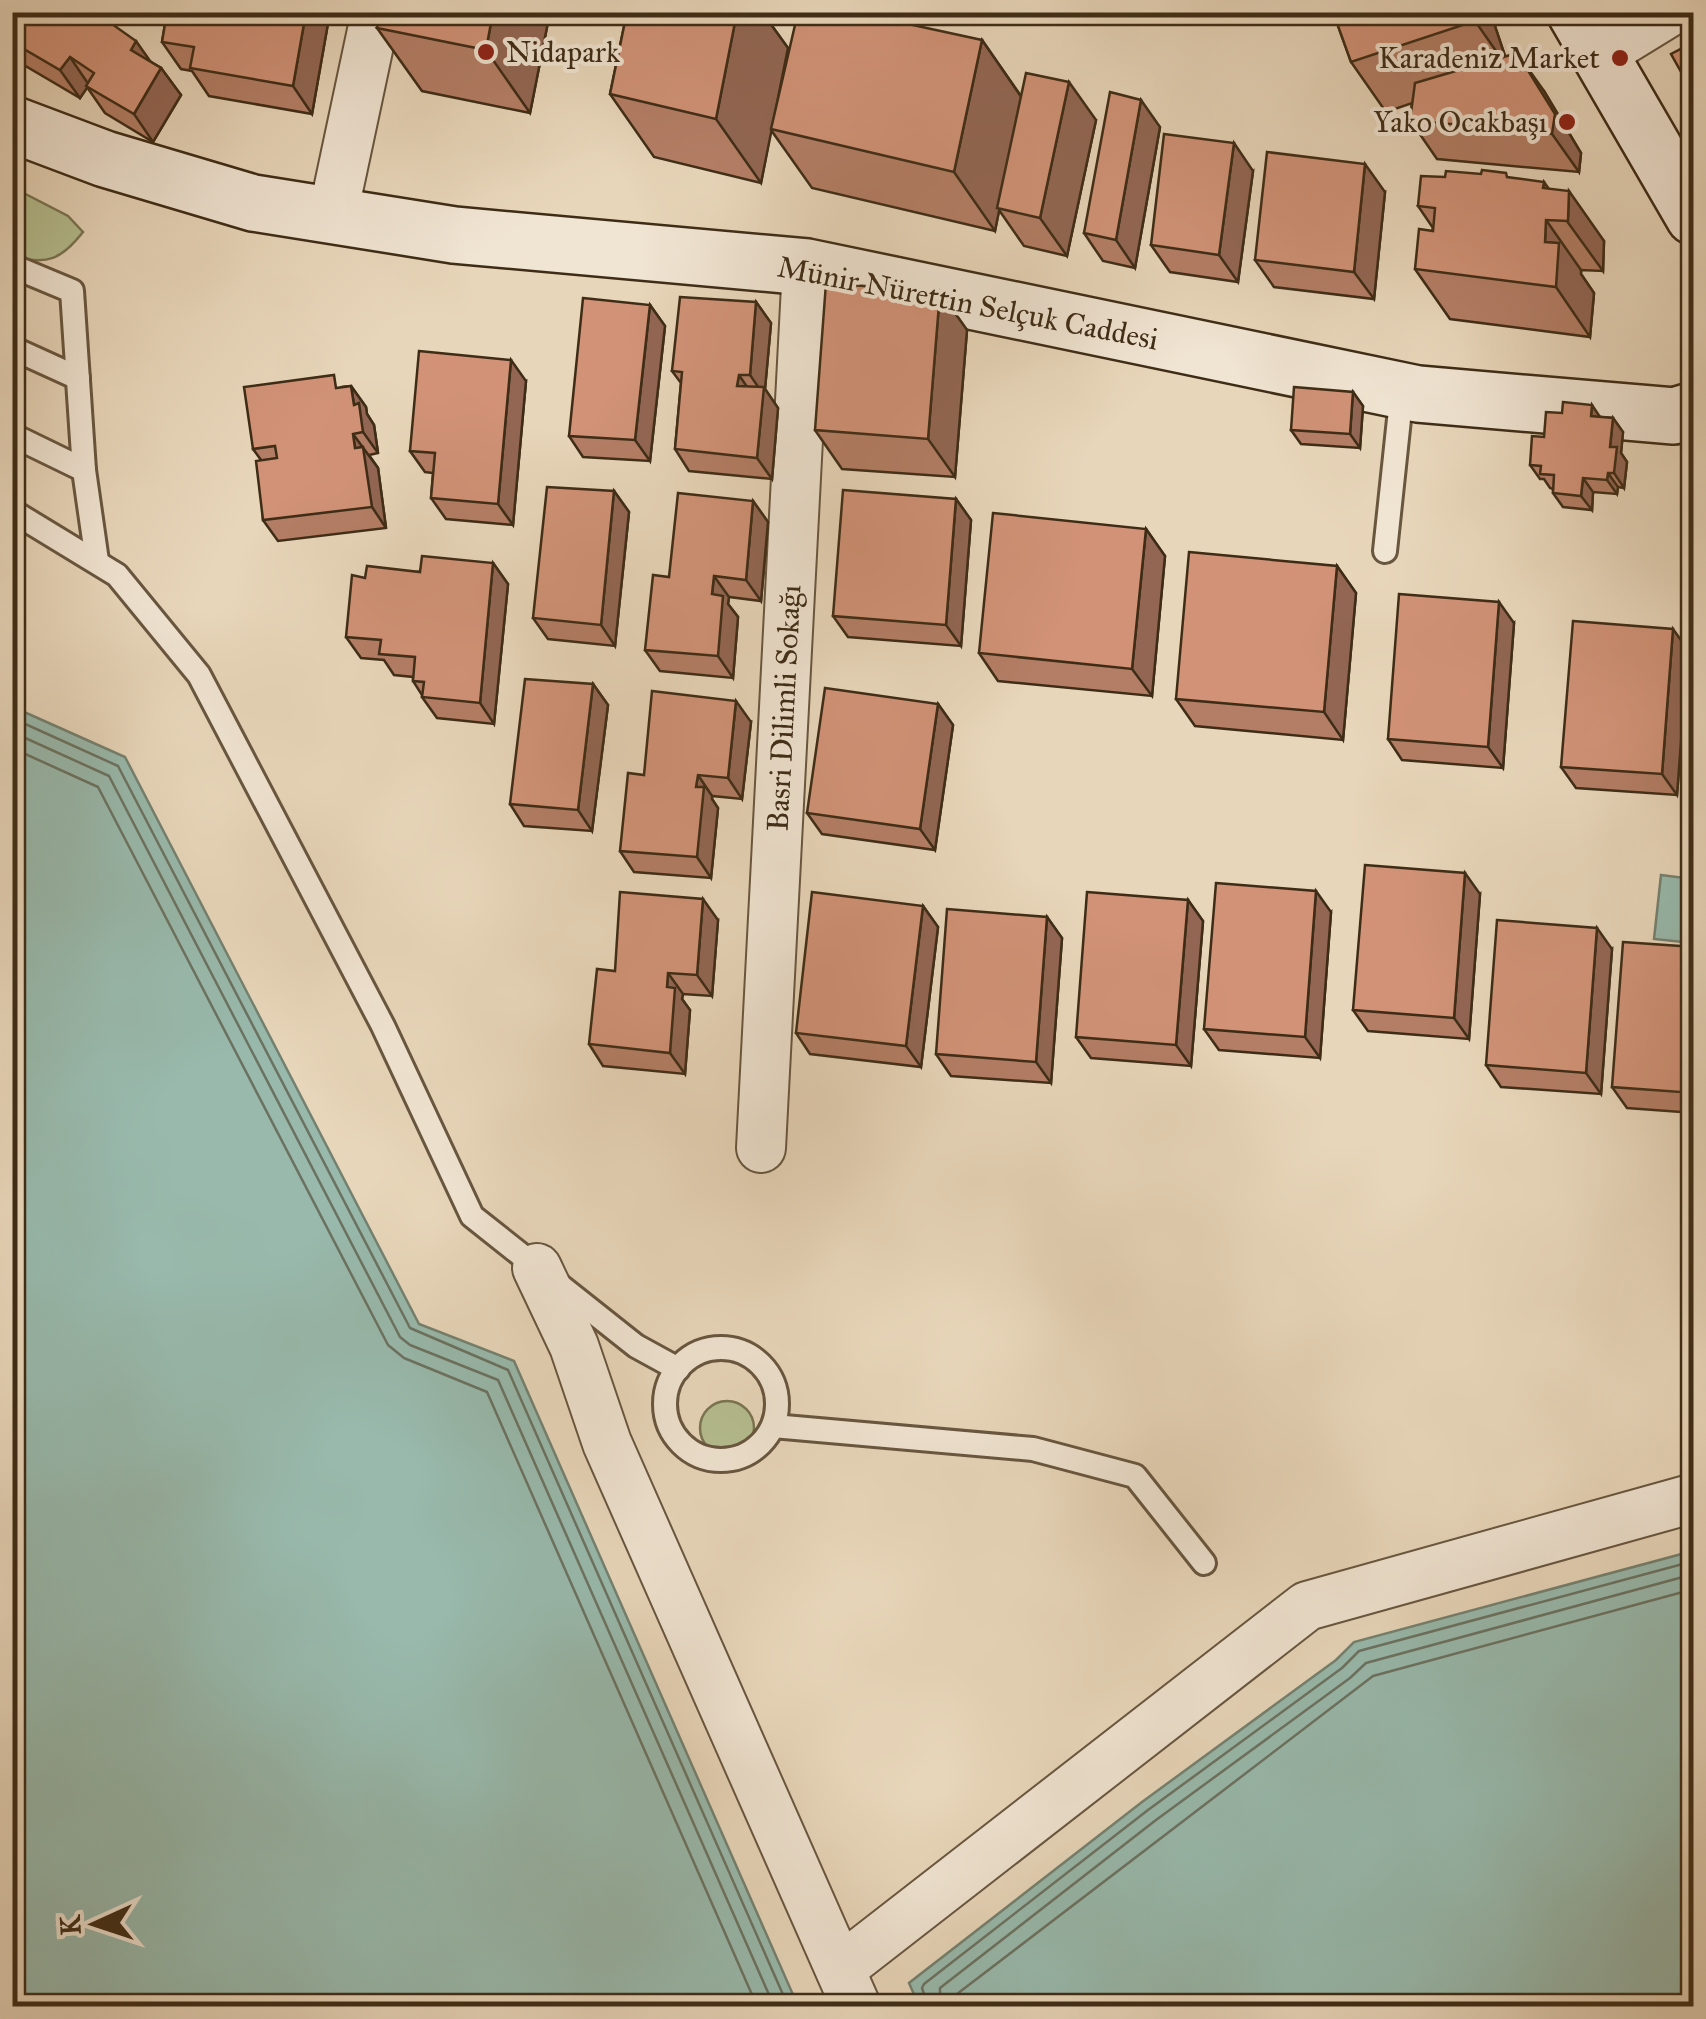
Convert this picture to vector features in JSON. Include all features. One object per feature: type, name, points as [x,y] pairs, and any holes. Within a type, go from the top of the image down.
[{"type":"street","points":[[333,214],[376,12]]},
{"type":"street","points":[[1669,12],[1587,34],[1694,217]]},
{"type":"street","name":"Münir Nürettin Selçuk Caddesi","points":[[12,124],[106,159],[254,203],[454,235],[807,267],[1402,391],[1674,416],[1694,410]]},
{"type":"street","name":"Basri Dilimli Sokağı","points":[[762,1148],[807,267]]},
{"type":"street","points":[[538,1268],[574,1346],[607,1443],[848,1988],[1307,1606],[1694,1498]]},
{"type":"lane","points":[[12,266],[72,291],[84,470],[96,560]]},
{"type":"lane","points":[[12,348],[78,378]]},
{"type":"lane","points":[[1386,551],[1402,391]]},
{"type":"lane","points":[[12,435],[84,470]]},
{"type":"lane","points":[[12,512],[117,575],[199,675],[383,1026],[472,1216],[636,1346],[678,1369]]},
{"type":"lane","points":[[725,1348],[757,1362],[768,1375],[776,1391],[773,1426],[764,1441],[749,1453],[732,1460],[713,1460],[680,1443],[670,1428],[665,1410],[667,1391],[678,1369],[691,1357],[725,1348]]},
{"type":"lane","points":[[773,1426],[1033,1449],[1135,1476],[1204,1564]]},
{"type":"green space","points":[[12,187],[68,216],[83,232],[68,249],[53,258],[13,256]]},
{"type":"green space","points":[[727,1401],[746,1409],[754,1428],[746,1447],[727,1455],[708,1447],[700,1428],[708,1409]]},
{"type":"water","points":[[13,707],[125,757],[419,1324],[514,1361],[798,2006],[13,2006]]},
{"type":"water","points":[[1661,875],[1693,879],[1693,943],[1654,939]]},
{"type":"water","points":[[1693,1551],[1693,2006],[919,2006],[909,1983],[1142,1802],[1336,1660],[1354,1642]]},
{"type":"building","points":[[12,12],[95,12],[136,41],[131,50],[161,68],[134,114],[86,86],[94,73],[70,57],[60,70],[12,42]]},
{"type":"building","points":[[167,12],[306,12],[293,86],[190,68],[194,47],[162,42]]},
{"type":"building","points":[[381,12],[493,12],[486,50],[377,28]]},
{"type":"building","points":[[627,12],[737,12],[716,119],[610,94]]},
{"type":"building","points":[[798,12],[853,12],[982,40],[954,172],[771,129]]},
{"type":"building","points":[[1333,12],[1472,12],[1475,21],[1351,62]]},
{"type":"building","points":[[1694,42],[1694,95],[1671,54]]},
{"type":"building","points":[[1517,53],[1555,114],[1552,134],[1410,120],[1415,83]]},
{"type":"building","points":[[1026,73],[1069,82],[1040,218],[997,208]]},
{"type":"building","points":[[1110,92],[1141,100],[1116,240],[1084,233]]},
{"type":"building","points":[[1164,134],[1234,143],[1219,255],[1151,245]]},
{"type":"building","points":[[1267,152],[1365,164],[1354,272],[1255,260]]},
{"type":"building","points":[[1482,170],[1544,182],[1543,188],[1569,191],[1568,221],[1546,220],[1545,242],[1559,243],[1556,287],[1415,269],[1419,229],[1433,231],[1435,208],[1418,206],[1421,176],[1445,177],[1446,171],[1481,174]]},
{"type":"building","points":[[826,283],[940,292],[928,439],[815,430]]},
{"type":"building","points":[[680,297],[756,302],[750,375],[739,375],[737,386],[764,387],[757,458],[675,449],[682,372],[672,371]]},
{"type":"building","points":[[583,298],[650,305],[635,440],[569,436]]},
{"type":"building","points":[[419,351],[511,360],[498,504],[431,498],[435,453],[410,451]]},
{"type":"building","points":[[334,375],[336,388],[351,386],[354,405],[359,403],[363,432],[353,434],[355,448],[363,447],[372,507],[263,520],[256,461],[277,458],[275,446],[253,449],[244,387]]},
{"type":"building","points":[[1294,387],[1353,392],[1350,434],[1291,430]]},
{"type":"building","points":[[1563,402],[1592,405],[1591,416],[1613,418],[1610,447],[1617,447],[1614,473],[1608,473],[1607,480],[1583,478],[1581,496],[1553,493],[1554,475],[1540,474],[1541,466],[1530,465],[1532,436],[1544,437],[1546,412],[1562,413]]},
{"type":"building","points":[[547,487],[614,491],[601,625],[533,618]]},
{"type":"building","points":[[843,490],[956,499],[946,625],[833,616]]},
{"type":"building","points":[[678,493],[753,501],[746,580],[714,576],[712,594],[723,596],[718,656],[645,650],[653,575],[669,577]]},
{"type":"building","points":[[993,513],[1146,529],[1132,669],[979,653]]},
{"type":"building","points":[[1189,552],[1337,566],[1324,712],[1176,699]]},
{"type":"building","points":[[422,556],[493,563],[480,703],[422,697],[424,682],[413,681],[415,657],[379,654],[381,640],[346,637],[352,575],[365,578],[367,566],[420,572]]},
{"type":"building","points":[[1399,594],[1499,602],[1488,747],[1388,739]]},
{"type":"building","points":[[1573,621],[1673,629],[1662,774],[1561,767]]},
{"type":"building","points":[[525,679],[593,684],[578,810],[510,804]]},
{"type":"building","points":[[825,688],[938,704],[920,829],[807,813]]},
{"type":"building","points":[[652,691],[736,701],[728,778],[698,775],[696,787],[704,787],[697,857],[620,851],[628,773],[644,775]]},
{"type":"building","points":[[1365,865],[1465,873],[1454,1018],[1353,1010]]},
{"type":"building","points":[[1216,883],[1316,891],[1305,1037],[1204,1029]]},
{"type":"building","points":[[620,892],[703,899],[697,975],[668,973],[667,987],[675,988],[670,1053],[589,1044],[597,969],[615,971]]},
{"type":"building","points":[[812,892],[923,906],[906,1046],[796,1033]]},
{"type":"building","points":[[1087,892],[1188,900],[1176,1045],[1076,1037]]},
{"type":"building","points":[[947,909],[1047,917],[1036,1062],[936,1054]]},
{"type":"building","points":[[1497,920],[1597,928],[1586,1073],[1486,1065]]},
{"type":"building","points":[[1623,942],[1694,947],[1694,1093],[1612,1087]]},
{"type":"place","name":"Nidapark","points":[[486,52]]},
{"type":"place","name":"Karadeniz Market","points":[[1620,58]]},
{"type":"place","name":"Yako Ocakbaşı","points":[[1567,122]]}]
